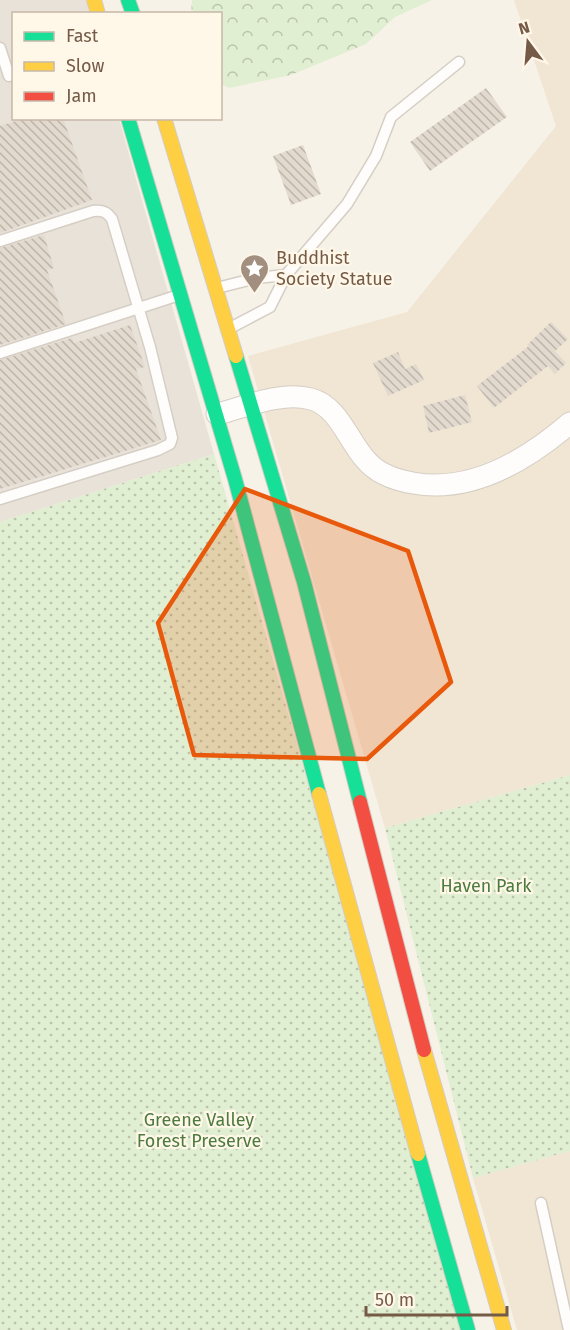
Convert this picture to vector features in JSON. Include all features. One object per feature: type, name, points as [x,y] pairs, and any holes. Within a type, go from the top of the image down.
[{"type":"main road","points":[[129,120],[179,295],[217,414],[368,979],[468,1330]]},
{"type":"main road","points":[[165,120],[304,582],[436,1097],[504,1330]]},
{"type":"street","points":[[217,414],[289,397],[311,399],[325,405],[355,447],[381,473],[402,481],[428,486],[463,483],[491,474],[521,459],[570,423]]},
{"type":"lane","points":[[0,48],[7,76]]},
{"type":"lane","points":[[229,329],[270,307],[286,275],[347,204],[376,156],[391,117],[459,62]]},
{"type":"lane","points":[[0,241],[100,210],[108,213],[112,219],[139,308],[172,429],[170,444],[0,499]]},
{"type":"lane","points":[[217,288],[256,278],[286,275]]},
{"type":"lane","points":[[0,353],[179,295]]},
{"type":"lane","points":[[541,1203],[569,1330]]},
{"type":"highlighted area","points":[[245,489],[408,551],[451,682],[367,759],[194,755],[158,623]]},
{"type":"shaded area","points":[[0,0],[86,0],[89,12],[12,12],[12,120],[119,120],[214,454],[0,522]]},
{"type":"shaded area","points":[[514,0],[570,0],[570,775],[385,828],[248,356],[407,312],[556,126]]},
{"type":"shaded area","points":[[570,1151],[570,1330],[517,1330],[473,1178]]},
{"type":"green space","points":[[192,0],[432,0],[395,17],[366,44],[291,75],[229,88],[222,84],[222,12],[191,12]]},
{"type":"green space","name":"Greene Valley Forest Preserve","points":[[214,454],[464,1330],[0,1330],[0,522]]},
{"type":"green space","name":"Haven Park","points":[[570,775],[570,1151],[473,1178],[385,828]]},
{"type":"building","points":[[486,88],[507,117],[430,171],[410,142]]},
{"type":"building","points":[[19,120],[64,120],[92,200],[0,233],[0,126]]},
{"type":"building","points":[[303,145],[321,194],[291,205],[273,156]]},
{"type":"building","points":[[44,235],[54,268],[47,270],[66,324],[0,345],[0,248]]},
{"type":"building","points":[[551,322],[568,339],[555,351],[566,363],[555,374],[548,366],[494,408],[477,386],[529,346],[527,345]]},
{"type":"building","points":[[130,325],[145,367],[136,369],[161,440],[0,489],[0,360],[72,338],[74,343]]},
{"type":"building","points":[[398,352],[405,369],[416,364],[424,380],[388,396],[373,363]]},
{"type":"building","points":[[465,395],[472,422],[429,433],[423,406]]},
{"type":"traffic: fast","points":[[128,0],[132,12]]},
{"type":"traffic: fast","points":[[129,120],[235,479],[319,794]]},
{"type":"traffic: fast","points":[[236,356],[304,582],[360,802]]},
{"type":"traffic: fast","points":[[418,1154],[468,1330]]},
{"type":"traffic: slow","points":[[94,0],[97,12]]},
{"type":"traffic: slow","points":[[165,120],[236,356]]},
{"type":"traffic: slow","points":[[319,794],[418,1154]]},
{"type":"traffic: slow","points":[[424,1050],[504,1330]]},
{"type":"traffic: jam","points":[[360,802],[424,1050]]},
{"type":"place","name":"Buddhist Society Statue","points":[[255,294]]}]
